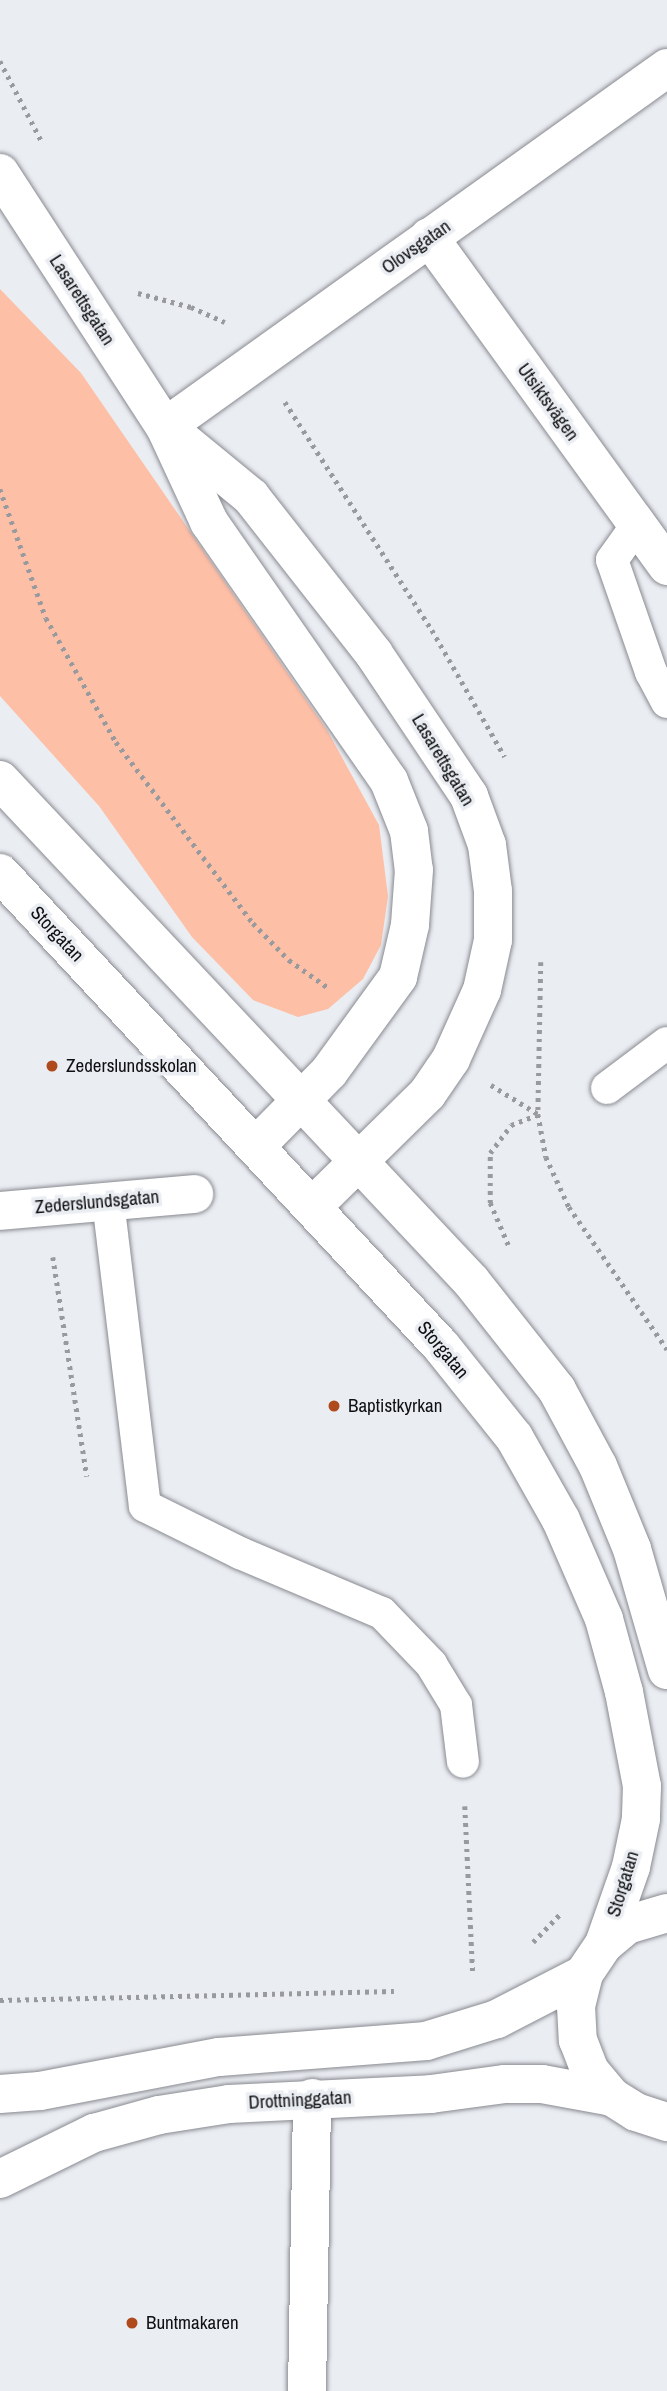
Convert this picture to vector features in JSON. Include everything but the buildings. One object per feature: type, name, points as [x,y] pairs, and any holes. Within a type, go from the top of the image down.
[{"type":"street","name":"Olovsgatan","points":[[165,427],[667,68]]},
{"type":"street","name":"Lasarettsgatan","points":[[0,173],[165,427],[209,522],[389,781],[409,831],[414,870],[410,925],[398,977],[374,1016],[256,1146]]},
{"type":"street","name":"Utsiktsvägen","points":[[429,237],[667,566]]},
{"type":"street","name":"Lasarettsgatan","points":[[165,427],[251,497],[374,654],[469,796],[487,845],[494,891],[493,940],[482,990],[451,1059],[427,1094],[362,1162],[313,1206]]},
{"type":"street","points":[[0,780],[302,1098],[471,1281],[557,1390],[598,1466],[632,1549],[667,1670]]},
{"type":"street","name":"Storgatan","points":[[0,873],[441,1346],[514,1437],[561,1520],[604,1619],[624,1692],[642,1786],[641,1819],[631,1867],[576,2006],[578,2040],[590,2071],[612,2098]]},
{"type":"street","name":"Zederslundsgatan","points":[[0,1211],[194,1194]]},
{"type":"street","points":[[0,2094],[40,2091],[219,2057],[426,2041],[497,2019],[594,1959],[627,1925],[667,1913]]},
{"type":"street","name":"Drottninggatan","points":[[0,2179],[94,2133],[159,2115],[312,2098],[431,2094],[505,2084],[542,2084],[612,2098]]},
{"type":"street","points":[[307,2391],[312,2098]]},
{"type":"street","points":[[612,2098],[636,2112],[667,2122]]},
{"type":"lane","points":[[637,525],[612,560],[651,672],[667,702]]},
{"type":"lane","points":[[607,1088],[667,1044]]},
{"type":"lane","points":[[108,1201],[145,1506],[240,1553],[382,1613],[431,1664],[456,1705],[463,1762]]},
{"type":"path","points":[[0,489],[46,618],[116,742],[253,923],[289,960],[374,1016]]},
{"type":"path","points":[[451,1059],[538,1114],[545,1157],[569,1207],[667,1349]]},
{"type":"path","points":[[515,1257],[490,1203],[490,1153],[511,1125],[538,1114]]},
{"type":"path","points":[[46,1207],[87,1476]]},
{"type":"path","points":[[463,1762],[473,1983],[483,1977]]},
{"type":"path","points":[[531,1944],[566,1905]]},
{"type":"path","points":[[0,2000],[399,1991]]},
{"type":"shaded area","points":[[0,289],[81,373],[327,730],[379,825],[388,896],[381,945],[363,979],[328,1009],[298,1017],[253,1000],[192,937],[99,806],[0,696]]},
{"type":"place","name":"Zederslundsskolan","points":[[52,1066]]},
{"type":"place","name":"Baptistkyrkan","points":[[334,1406]]},
{"type":"place","name":"Buntmakaren","points":[[132,2323]]}]
